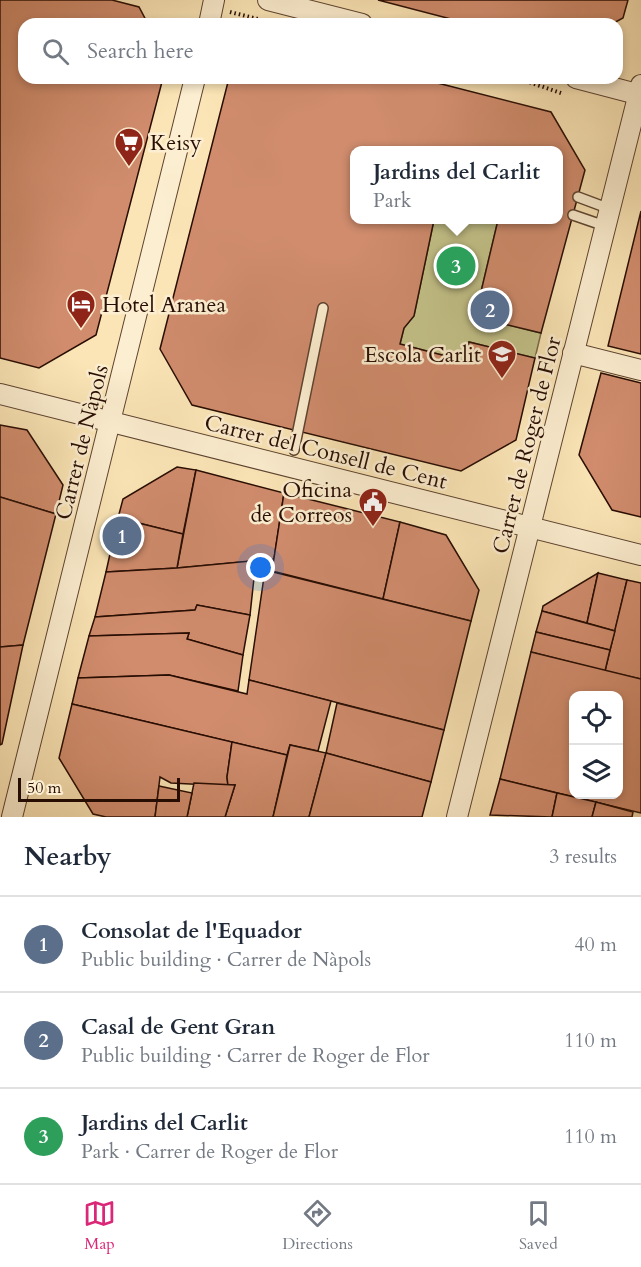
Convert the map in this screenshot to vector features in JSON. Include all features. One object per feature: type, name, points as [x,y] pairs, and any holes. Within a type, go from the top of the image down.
[{"type":"street","points":[[210,18],[214,0]]},
{"type":"street","points":[[268,0],[338,18]]},
{"type":"street","name":"Carrer de Nàpols","points":[[12,817],[194,84]]},
{"type":"street","points":[[606,84],[640,91]]},
{"type":"street","name":"Carrer de Roger de Flor","points":[[457,817],[608,218],[635,137],[640,91]]},
{"type":"street","points":[[573,353],[641,370]]},
{"type":"street","name":"Carrer del Consell de Cent","points":[[0,394],[641,555]]},
{"type":"lane","points":[[578,197],[608,218]]},
{"type":"lane","points":[[573,215],[608,218]]},
{"type":"lane","points":[[294,450],[322,308]]},
{"type":"shaded area","points":[[433,224],[497,224],[475,317],[541,333],[535,358],[469,342],[465,361],[400,344],[404,328],[414,316]]},
{"type":"building","points":[[0,0],[112,0],[139,7],[145,18],[18,18],[18,84],[161,84],[96,335],[39,368],[0,358]]},
{"type":"building","points":[[378,0],[628,0],[623,18],[447,18]]},
{"type":"building","points":[[227,84],[441,84],[551,112],[585,170],[541,333],[475,317],[497,224],[563,224],[563,146],[350,146],[350,224],[433,224],[414,316],[404,328],[400,344],[465,361],[469,342],[535,358],[516,440],[461,471],[192,405],[160,349]]},
{"type":"building","points":[[641,211],[641,354],[608,346]]},
{"type":"building","points":[[601,373],[641,383],[641,517],[612,510],[579,455]]},
{"type":"building","points":[[0,425],[27,430],[63,485],[56,514],[0,497]]},
{"type":"building","points":[[177,467],[196,470],[183,534],[118,518],[123,499]]},
{"type":"building","points":[[196,470],[284,493],[274,559],[177,568]]},
{"type":"building","points":[[284,493],[400,522],[383,599],[272,571]]},
{"type":"building","points":[[0,497],[56,514],[23,645],[0,647]]},
{"type":"building","points":[[118,518],[183,534],[177,568],[106,572]]},
{"type":"building","points":[[400,522],[446,535],[479,590],[471,621],[383,599]]},
{"type":"building","points":[[262,560],[259,579],[254,578],[250,615],[197,605],[195,610],[95,617],[106,572]]},
{"type":"building","points":[[265,570],[471,621],[444,730],[249,680]]},
{"type":"building","points":[[598,573],[587,623],[542,611],[543,606]]},
{"type":"building","points":[[598,573],[627,580],[615,631],[587,623]]},
{"type":"building","points":[[627,580],[641,583],[641,679],[605,671]]},
{"type":"building","points":[[197,605],[250,615],[243,655],[187,639],[189,633],[89,636],[95,617],[195,610]]},
{"type":"building","points":[[542,611],[615,631],[610,650],[536,632]]},
{"type":"building","points":[[536,632],[610,650],[605,671],[531,652]]},
{"type":"building","points":[[189,633],[187,639],[243,655],[238,691],[169,675],[78,678],[89,636]]},
{"type":"building","points":[[23,645],[2,744],[0,745],[0,647]]},
{"type":"building","points":[[531,652],[641,679],[641,813],[583,799],[623,799],[623,691],[569,691],[569,796],[500,779]]},
{"type":"building","points":[[169,675],[247,694],[249,680],[331,701],[318,751],[290,745],[287,755],[72,704],[78,678]]},
{"type":"building","points":[[337,703],[444,730],[431,782],[326,753]]},
{"type":"building","points":[[72,704],[232,742],[227,777],[228,786],[171,783],[160,777],[155,817],[106,817],[93,814],[59,758]]},
{"type":"building","points":[[232,742],[287,755],[273,817],[225,817],[235,785],[228,786],[227,777]]},
{"type":"building","points":[[290,745],[326,753],[309,817],[273,817]]},
{"type":"building","points":[[326,753],[431,782],[422,817],[309,817]]},
{"type":"building","points":[[500,779],[557,793],[552,817],[490,815]]},
{"type":"building","points":[[194,783],[235,785],[225,817],[187,817]]},
{"type":"building","points":[[159,786],[192,793],[187,817],[155,817]]},
{"type":"building","points":[[557,793],[569,796],[569,799],[596,802],[592,817],[552,817]]},
{"type":"building","points":[[596,802],[633,812],[632,817],[592,817]]},
{"type":"place","name":"Keisy","points":[[129,168]]},
{"type":"place","name":"Jardins del Carlit","points":[[456,266]]},
{"type":"place","name":"Casal de Gent Gran","points":[[490,310]]},
{"type":"place","name":"Hotel Aranea","points":[[81,330]]},
{"type":"place","name":"Escola Carlit","points":[[502,380]]},
{"type":"place","name":"Oficina de Correos","points":[[373,528]]},
{"type":"place","name":"Consolat de l'Equador","points":[[122,536]]}]
